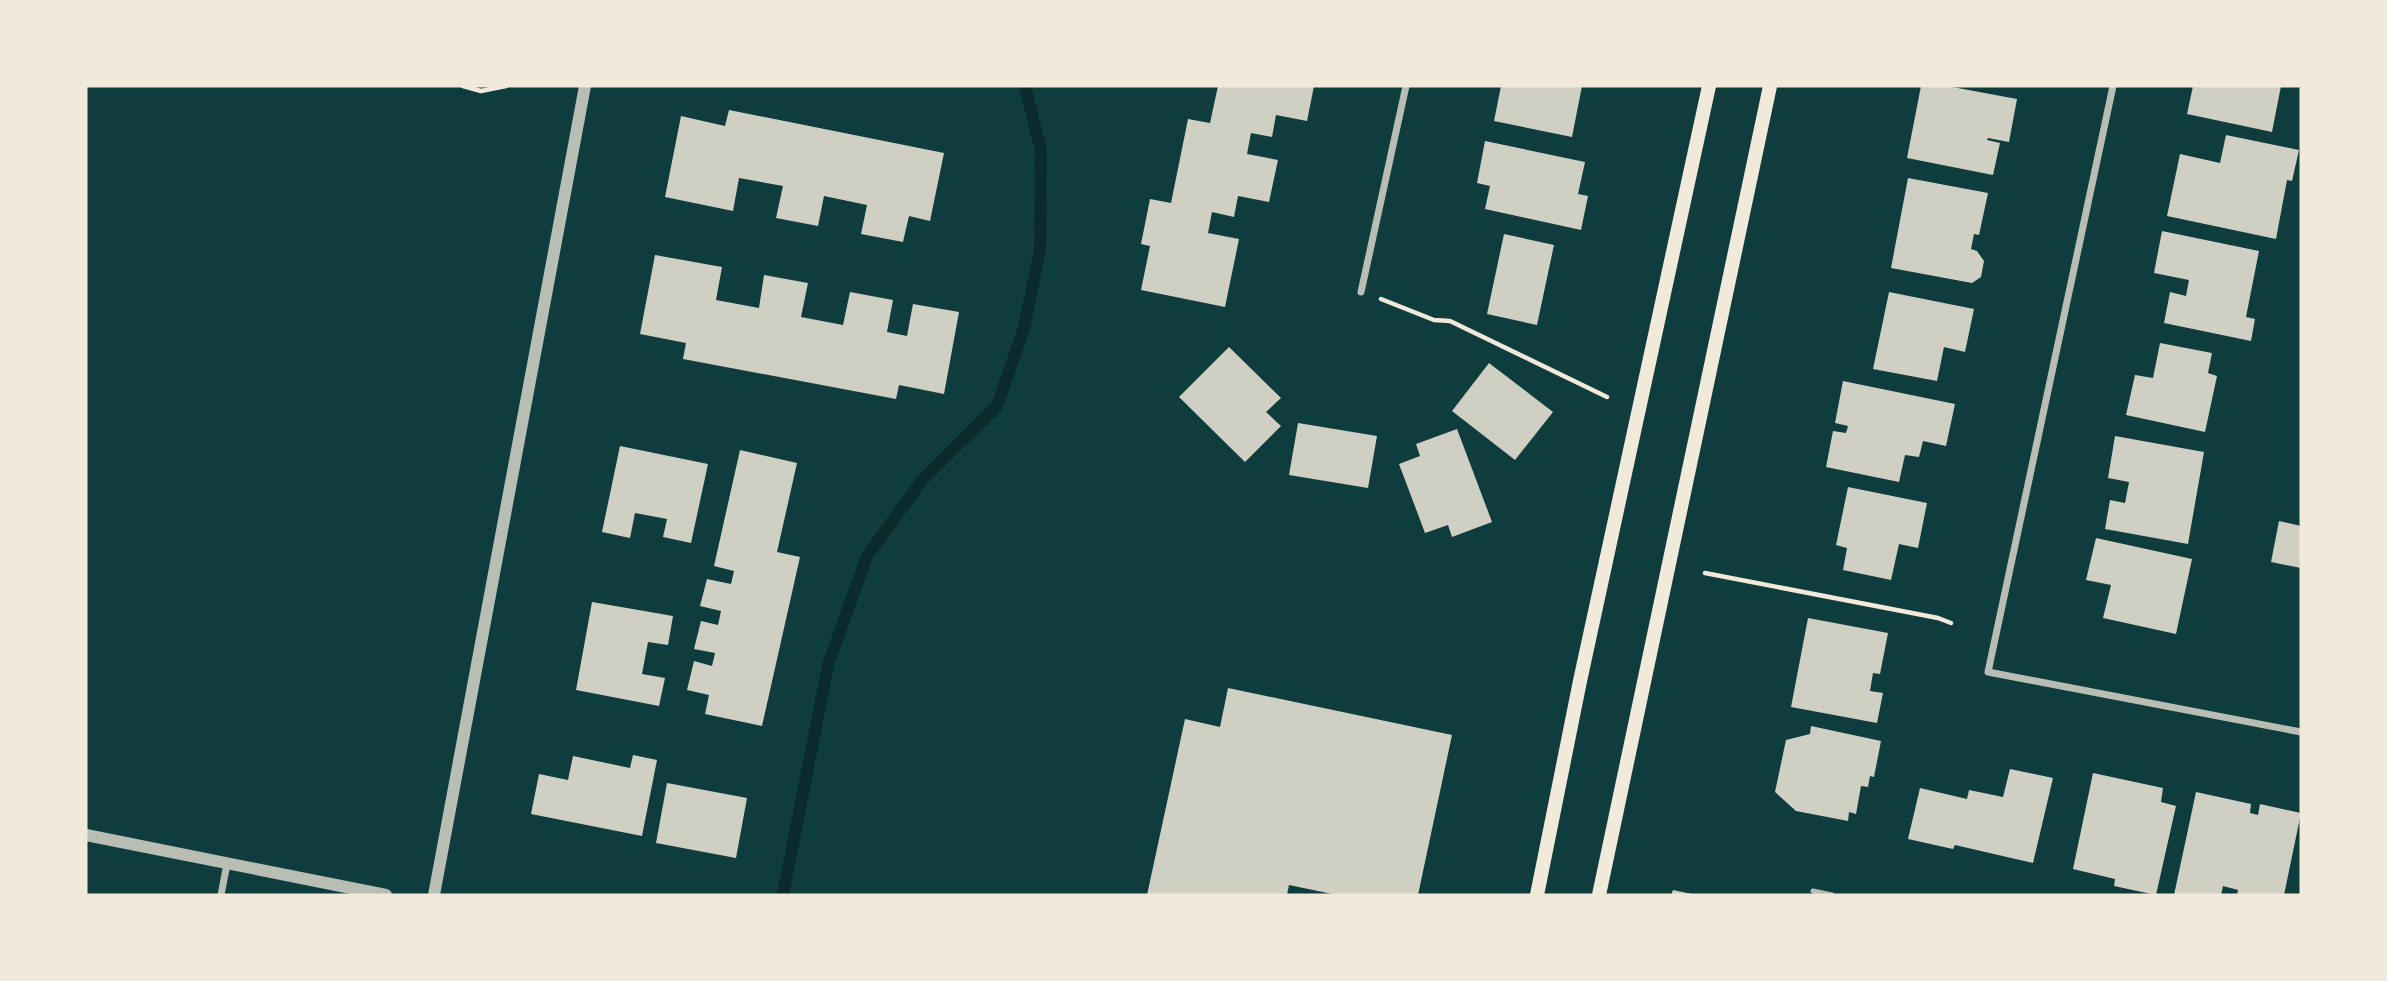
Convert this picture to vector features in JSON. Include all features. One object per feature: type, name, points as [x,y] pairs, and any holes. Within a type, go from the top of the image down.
[{"type":"main road","points":[[1537,895],[1580,681],[1709,86]]},
{"type":"main road","points":[[1599,895],[1770,86]]},
{"type":"street","points":[[434,895],[585,86]]},
{"type":"street","points":[[1362,292],[1406,86]]},
{"type":"street","points":[[2113,86],[1988,672],[2301,732]]},
{"type":"street","points":[[86,835],[386,895]]},
{"type":"street","points":[[221,895],[227,864]]},
{"type":"lane","points":[[1813,891],[1832,895]]},
{"type":"path","points":[[463,86],[481,90],[506,86]]},
{"type":"path","points":[[1362,292],[1434,320],[1450,321],[1607,397]]},
{"type":"path","points":[[1705,573],[1924,615],[1951,623]]},
{"type":"building","points":[[1218,86],[1314,86],[1307,121],[1276,115],[1272,137],[1251,133],[1247,154],[1278,160],[1269,202],[1238,196],[1234,217],[1212,212],[1208,233],[1239,239],[1225,307],[1141,290],[1150,246],[1141,244],[1150,199],[1171,203],[1188,119],[1210,123]]},
{"type":"building","points":[[1501,86],[1582,86],[1572,137],[1494,121]]},
{"type":"building","points":[[1921,86],[1947,86],[2017,99],[2009,142],[1987,140],[2000,143],[1993,175],[1907,158]]},
{"type":"building","points":[[2193,86],[2281,86],[2272,132],[2187,114]]},
{"type":"building","points":[[729,110],[944,153],[930,221],[909,216],[903,242],[861,234],[867,205],[824,196],[818,226],[776,218],[783,186],[739,178],[733,211],[665,197],[681,116],[725,126]]},
{"type":"building","points":[[2226,135],[2299,150],[2292,181],[2287,180],[2276,239],[2167,216],[2180,154],[2220,163]]},
{"type":"building","points":[[1485,141],[1585,162],[1578,194],[1588,196],[1581,230],[1485,209],[1490,186],[1477,183]]},
{"type":"building","points":[[1908,178],[1988,193],[1979,235],[1974,234],[1971,249],[1977,251],[1984,261],[1981,277],[1972,283],[1891,268]]},
{"type":"building","points":[[2162,231],[2259,251],[2246,317],[2255,319],[2251,341],[2164,323],[2170,292],[2186,296],[2189,280],[2154,273]]},
{"type":"building","points":[[1504,234],[1554,245],[1537,325],[1487,314]]},
{"type":"building","points":[[655,255],[722,267],[716,300],[759,308],[764,275],[808,283],[801,317],[843,325],[850,292],[893,300],[887,332],[907,336],[913,304],[959,312],[944,394],[899,385],[896,399],[683,359],[686,343],[640,334]]},
{"type":"building","points":[[1889,292],[1974,309],[1965,352],[1944,347],[1937,381],[1873,369]]},
{"type":"building","points":[[2160,343],[2212,353],[2208,373],[2217,376],[2205,432],[2126,415],[2135,375],[2153,378]]},
{"type":"building","points":[[1229,347],[1281,398],[1266,412],[1281,426],[1245,462],[1179,397]]},
{"type":"building","points":[[1489,363],[1553,412],[1515,460],[1452,411]]},
{"type":"building","points":[[1843,381],[1955,404],[1946,446],[1923,441],[1919,457],[1905,455],[1899,482],[1826,467],[1833,431],[1846,433],[1848,426],[1835,423]]},
{"type":"building","points":[[1298,423],[1377,436],[1368,488],[1289,475]]},
{"type":"building","points":[[1457,429],[1492,522],[1452,537],[1448,525],[1425,533],[1399,464],[1420,456],[1416,444]]},
{"type":"building","points":[[2115,436],[2204,452],[2188,544],[2105,529],[2110,500],[2125,503],[2129,482],[2108,478]]},
{"type":"building","points":[[620,446],[708,464],[691,543],[663,537],[667,519],[635,513],[630,538],[602,532]]},
{"type":"building","points":[[740,450],[797,463],[777,552],[800,557],[762,726],[705,714],[709,695],[687,690],[694,661],[712,666],[715,653],[694,649],[701,621],[718,625],[721,611],[700,606],[707,579],[731,584],[734,571],[714,566]]},
{"type":"building","points":[[1848,487],[1927,503],[1918,548],[1899,544],[1891,580],[1843,570],[1847,548],[1836,545]]},
{"type":"building","points":[[2279,521],[2301,526],[2301,568],[2271,562]]},
{"type":"building","points":[[2096,538],[2192,559],[2176,634],[2103,618],[2111,585],[2086,580]]},
{"type":"building","points":[[592,602],[673,616],[668,645],[648,642],[642,674],[665,678],[659,706],[576,690]]},
{"type":"building","points":[[1808,618],[1888,633],[1880,674],[1873,673],[1870,691],[1883,693],[1877,723],[1791,707]]},
{"type":"building","points":[[1228,688],[1452,735],[1418,895],[1337,895],[1289,885],[1287,895],[1147,895],[1185,719],[1220,727]]},
{"type":"building","points":[[1811,726],[1881,741],[1874,777],[1870,776],[1868,787],[1861,786],[1856,814],[1849,812],[1848,821],[1796,811],[1775,792],[1786,740],[1810,734]]},
{"type":"building","points":[[633,755],[657,760],[642,836],[531,814],[539,774],[568,780],[573,756],[630,768]]},
{"type":"building","points":[[2010,769],[2053,778],[2033,863],[1955,845],[1953,849],[1908,839],[1920,788],[1967,799],[1969,790],[2003,797]]},
{"type":"building","points":[[2093,773],[2163,788],[2161,802],[2176,806],[2156,895],[2114,886],[2115,879],[2073,869]]},
{"type":"building","points":[[667,783],[747,798],[736,858],[656,843]]},
{"type":"building","points":[[2196,792],[2251,804],[2250,813],[2258,815],[2260,804],[2301,813],[2284,895],[2237,895],[2238,890],[2223,886],[2221,895],[2174,895]]},
{"type":"building","points":[[1673,890],[1692,894],[1692,895],[1671,895]]},
{"type":"waterway","points":[[783,895],[828,665],[867,556],[923,479],[997,406],[1024,328],[1040,250],[1041,151],[1025,86]]}]
